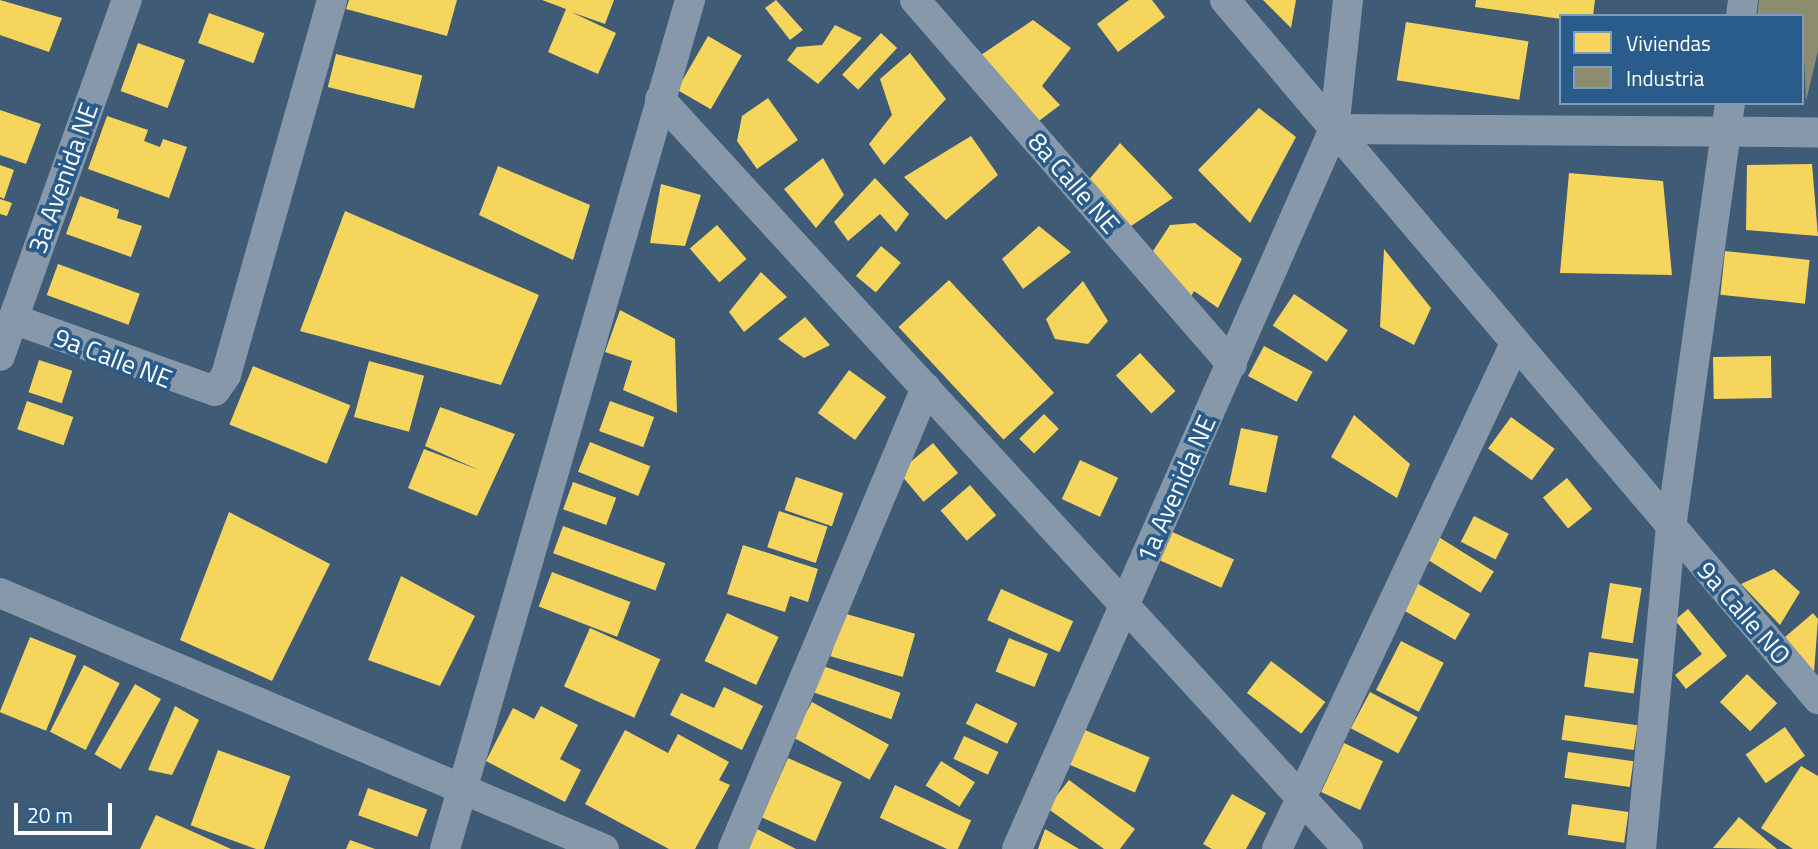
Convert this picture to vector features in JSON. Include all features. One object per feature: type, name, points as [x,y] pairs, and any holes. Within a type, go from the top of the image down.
[{"type":"street","name":"3a Avenida NE","points":[[0,356],[127,0]]},
{"type":"street","name":"9a Calle NE","points":[[13,319],[215,391],[226,375],[332,0]]},
{"type":"street","points":[[444,849],[464,790],[690,0]]},
{"type":"street","name":"8a Calle NE","points":[[915,0],[1232,365]]},
{"type":"street","name":"9a Calle NO","points":[[1225,0],[1818,699]]},
{"type":"street","name":"1a Avenida NE","points":[[1017,849],[1334,129],[1348,0]]},
{"type":"street","points":[[660,99],[1349,849]]},
{"type":"street","points":[[1641,849],[1671,528],[1730,105]]},
{"type":"street","points":[[1334,129],[1726,134],[1818,132]]},
{"type":"street","points":[[1277,849],[1515,344]]},
{"type":"street","points":[[733,849],[926,388]]},
{"type":"street","points":[[0,593],[604,849]]},
{"type":"building: Viviendas","points":[[0,0],[62,18],[49,52],[0,35]]},
{"type":"building: Viviendas","points":[[349,0],[457,0],[447,36],[346,9]]},
{"type":"building: Viviendas","points":[[542,0],[614,0],[605,24],[571,12],[616,33],[598,74],[548,52],[566,9]]},
{"type":"building: Viviendas","points":[[776,0],[803,30],[790,40],[765,8]]},
{"type":"building: Viviendas","points":[[1129,0],[1152,0],[1165,17],[1118,52],[1097,24]]},
{"type":"building: Viviendas","points":[[1263,0],[1296,0],[1291,28]]},
{"type":"building: Viviendas","points":[[1476,0],[1595,0],[1593,14],[1559,14],[1559,19],[1475,7]]},
{"type":"building: Viviendas","points":[[209,13],[264,33],[253,63],[198,43]]},
{"type":"building: Viviendas","points":[[1033,20],[1071,48],[1042,86],[1060,105],[1035,124],[981,55]]},
{"type":"building: Viviendas","points":[[1406,22],[1528,41],[1519,100],[1397,80]]},
{"type":"building: Viviendas","points":[[835,25],[862,38],[818,84],[787,60],[797,47],[822,45]]},
{"type":"building: Viviendas","points":[[881,33],[897,48],[858,90],[842,75]]},
{"type":"building: Viviendas","points":[[708,36],[742,56],[711,109],[677,90]]},
{"type":"building: Viviendas","points":[[138,43],[185,60],[168,108],[121,91]]},
{"type":"building: Viviendas","points":[[910,53],[946,99],[884,165],[869,144],[892,115],[880,79]]},
{"type":"building: Viviendas","points":[[336,54],[422,76],[414,109],[328,87]]},
{"type":"building: Viviendas","points":[[768,98],[798,140],[757,169],[737,141],[742,116]]},
{"type":"building: Viviendas","points":[[1259,108],[1296,137],[1250,223],[1198,170]]},
{"type":"building: Viviendas","points":[[0,110],[41,124],[26,164],[0,155]]},
{"type":"building: Viviendas","points":[[107,116],[148,130],[144,141],[160,147],[163,139],[187,147],[169,198],[88,169]]},
{"type":"building: Viviendas","points":[[971,136],[998,175],[946,220],[904,177]]},
{"type":"building: Viviendas","points":[[1120,143],[1173,198],[1128,228],[1086,183]]},
{"type":"building: Viviendas","points":[[823,158],[844,195],[816,228],[784,189]]},
{"type":"building: Viviendas","points":[[1812,164],[1818,236],[1746,230],[1747,165]]},
{"type":"building: Viviendas","points":[[0,165],[14,170],[4,199],[0,197]]},
{"type":"building: Viviendas","points":[[498,166],[590,205],[573,260],[479,215]]},
{"type":"building: Viviendas","points":[[1569,173],[1663,181],[1672,275],[1560,273]]},
{"type":"building: Viviendas","points":[[875,178],[909,214],[896,232],[880,214],[848,241],[834,222]]},
{"type":"building: Viviendas","points":[[661,184],[701,195],[685,246],[650,243]]},
{"type":"building: Viviendas","points":[[80,196],[119,210],[117,218],[142,226],[131,257],[66,234]]},
{"type":"building: Viviendas","points":[[0,199],[12,203],[7,216],[0,214]]},
{"type":"building: Viviendas","points":[[345,211],[539,295],[501,385],[300,331]]},
{"type":"building: Viviendas","points":[[1195,223],[1242,259],[1218,308],[1194,291],[1188,302],[1153,251],[1170,225]]},
{"type":"building: Viviendas","points":[[717,225],[747,259],[719,283],[690,249]]},
{"type":"building: Viviendas","points":[[1039,226],[1071,252],[1023,289],[1002,259]]},
{"type":"building: Viviendas","points":[[881,246],[901,263],[876,293],[856,276]]},
{"type":"building: Viviendas","points":[[1384,249],[1431,308],[1414,345],[1380,327]]},
{"type":"building: Viviendas","points":[[1725,251],[1810,260],[1805,304],[1720,295]]},
{"type":"building: Viviendas","points":[[58,264],[140,294],[128,325],[47,295]]},
{"type":"building: Viviendas","points":[[761,272],[787,297],[744,332],[729,312]]},
{"type":"building: Viviendas","points":[[949,280],[1054,393],[1004,440],[899,327]]},
{"type":"building: Viviendas","points":[[1083,281],[1108,321],[1088,344],[1055,339],[1046,319]]},
{"type":"building: Viviendas","points":[[1294,294],[1348,330],[1327,362],[1273,326]]},
{"type":"building: Viviendas","points":[[620,310],[675,339],[677,413],[623,390],[632,361],[605,352]]},
{"type":"building: Viviendas","points":[[805,317],[830,345],[804,358],[778,339]]},
{"type":"building: Viviendas","points":[[1264,346],[1313,372],[1297,402],[1248,376]]},
{"type":"building: Viviendas","points":[[1140,353],[1175,391],[1151,414],[1116,376]]},
{"type":"building: Viviendas","points":[[1771,356],[1772,398],[1714,399],[1713,357]]},
{"type":"building: Viviendas","points":[[39,360],[72,371],[62,403],[28,392]]},
{"type":"building: Viviendas","points":[[369,361],[424,376],[409,432],[354,417]]},
{"type":"building: Viviendas","points":[[253,366],[350,405],[327,464],[229,424]]},
{"type":"building: Viviendas","points":[[849,370],[886,397],[855,440],[818,413]]},
{"type":"building: Viviendas","points":[[27,401],[73,417],[64,445],[17,429]]},
{"type":"building: Viviendas","points":[[610,401],[654,417],[643,447],[599,431]]},
{"type":"building: Viviendas","points":[[440,407],[515,434],[477,516],[408,488],[424,449],[479,470],[425,446]]},
{"type":"building: Viviendas","points":[[1044,414],[1059,429],[1034,454],[1019,439]]},
{"type":"building: Viviendas","points":[[1354,415],[1410,464],[1397,498],[1331,457]]},
{"type":"building: Viviendas","points":[[1511,417],[1555,449],[1532,480],[1488,449]]},
{"type":"building: Viviendas","points":[[1241,428],[1278,436],[1266,493],[1229,485]]},
{"type":"building: Viviendas","points":[[590,442],[650,466],[638,496],[578,472]]},
{"type":"building: Viviendas","points":[[933,443],[958,473],[924,502],[899,472]]},
{"type":"building: Viviendas","points":[[1080,460],[1118,478],[1100,517],[1062,499]]},
{"type":"building: Viviendas","points":[[796,477],[843,493],[832,526],[785,510]]},
{"type":"building: Viviendas","points":[[1567,478],[1592,509],[1568,529],[1543,498]]},
{"type":"building: Viviendas","points":[[573,482],[616,498],[606,525],[563,509]]},
{"type":"building: Viviendas","points":[[970,485],[996,515],[967,541],[941,511]]},
{"type":"building: Viviendas","points":[[779,511],[828,527],[816,563],[767,547]]},
{"type":"building: Viviendas","points":[[229,512],[330,564],[272,681],[180,640]]},
{"type":"building: Viviendas","points":[[1474,516],[1509,534],[1496,560],[1461,542]]},
{"type":"building: Viviendas","points":[[563,526],[665,563],[656,591],[553,553]]},
{"type":"building: Viviendas","points":[[1170,531],[1234,559],[1221,588],[1157,559]]},
{"type":"building: Viviendas","points":[[1437,536],[1494,572],[1481,593],[1424,557]]},
{"type":"building: Viviendas","points":[[743,545],[818,569],[808,602],[790,596],[785,612],[727,594]]},
{"type":"building: Viviendas","points":[[1774,569],[1800,592],[1780,625],[1741,584]]},
{"type":"building: Viviendas","points":[[552,572],[630,602],[617,637],[539,607]]},
{"type":"building: Viviendas","points":[[401,576],[475,616],[440,686],[368,660]]},
{"type":"building: Viviendas","points":[[1413,581],[1470,614],[1455,640],[1398,607]]},
{"type":"building: Viviendas","points":[[1610,583],[1642,588],[1633,643],[1601,638]]},
{"type":"building: Viviendas","points":[[1001,589],[1073,621],[1059,652],[987,620]]},
{"type":"building: Viviendas","points":[[1688,609],[1727,656],[1686,689],[1675,675],[1702,654],[1675,620]]},
{"type":"building: Viviendas","points":[[727,613],[779,637],[756,685],[705,661]]},
{"type":"building: Viviendas","points":[[843,613],[915,634],[903,677],[831,656]]},
{"type":"building: Viviendas","points":[[1813,613],[1818,619],[1814,672],[1785,637]]},
{"type":"building: Viviendas","points":[[590,628],[660,659],[634,718],[564,686]]},
{"type":"building: Viviendas","points":[[30,637],[76,656],[46,731],[0,712]]},
{"type":"building: Viviendas","points":[[1009,638],[1048,654],[1034,687],[996,671]]},
{"type":"building: Viviendas","points":[[1401,641],[1444,663],[1419,712],[1376,690]]},
{"type":"building: Viviendas","points":[[1589,652],[1639,659],[1634,694],[1584,687]]},
{"type":"building: Viviendas","points":[[1271,661],[1325,702],[1301,734],[1247,693]]},
{"type":"building: Viviendas","points":[[84,665],[120,683],[86,750],[50,732]]},
{"type":"building: Viviendas","points":[[823,666],[901,693],[891,719],[814,692]]},
{"type":"building: Viviendas","points":[[1747,674],[1777,703],[1750,731],[1720,702]]},
{"type":"building: Viviendas","points":[[135,684],[161,699],[120,769],[94,754]]},
{"type":"building: Viviendas","points":[[724,687],[763,706],[742,750],[670,715],[681,693],[714,708]]},
{"type":"building: Viviendas","points":[[1370,692],[1418,717],[1398,754],[1351,728]]},
{"type":"building: Viviendas","points":[[812,702],[889,745],[870,780],[793,737]]},
{"type":"building: Viviendas","points":[[976,703],[1017,723],[1007,744],[966,724]]},
{"type":"building: Viviendas","points":[[175,706],[199,720],[172,775],[148,770]]},
{"type":"building: Viviendas","points":[[541,706],[578,725],[560,759],[581,770],[565,802],[486,761],[513,708],[534,719]]},
{"type":"building: Viviendas","points":[[1565,715],[1637,725],[1634,750],[1562,740]]},
{"type":"building: Viviendas","points":[[1078,727],[1150,757],[1135,792],[1063,762]]},
{"type":"building: Viviendas","points":[[1785,727],[1805,756],[1766,783],[1746,755]]},
{"type":"building: Viviendas","points":[[625,730],[668,753],[678,734],[729,762],[719,780],[730,785],[695,849],[669,849],[585,804]]},
{"type":"building: Viviendas","points":[[964,736],[998,752],[988,775],[953,759]]},
{"type":"building: Viviendas","points":[[1344,743],[1383,761],[1360,810],[1321,792]]},
{"type":"building: Viviendas","points":[[218,750],[290,776],[264,849],[256,849],[191,825]]},
{"type":"building: Viviendas","points":[[1568,752],[1633,761],[1630,787],[1564,778]]},
{"type":"building: Viviendas","points":[[788,758],[842,782],[815,841],[762,817]]},
{"type":"building: Viviendas","points":[[941,761],[975,782],[960,807],[926,786]]},
{"type":"building: Viviendas","points":[[1801,766],[1818,776],[1818,849],[1793,849],[1761,828]]},
{"type":"building: Viviendas","points":[[1069,780],[1135,829],[1120,849],[1104,849],[1047,808]]},
{"type":"building: Viviendas","points":[[895,785],[971,820],[958,849],[947,849],[880,818]]},
{"type":"building: Viviendas","points":[[368,788],[427,810],[417,837],[358,815]]},
{"type":"building: Viviendas","points":[[1232,794],[1266,813],[1246,849],[1212,849],[1203,844]]},
{"type":"building: Viviendas","points":[[1572,804],[1628,812],[1624,843],[1568,835]]},
{"type":"building: Viviendas","points":[[156,815],[231,849],[140,849]]},
{"type":"building: Viviendas","points":[[1739,817],[1777,849],[1713,848]]},
{"type":"building: Viviendas","points":[[755,828],[796,849],[745,849]]},
{"type":"building: Viviendas","points":[[1045,829],[1079,849],[1038,849]]},
{"type":"building: Viviendas","points":[[350,840],[375,849],[346,849]]},
{"type":"building: Industria","points":[[1759,0],[1818,0],[1818,51],[1806,101],[1804,14],[1757,14]]}]
